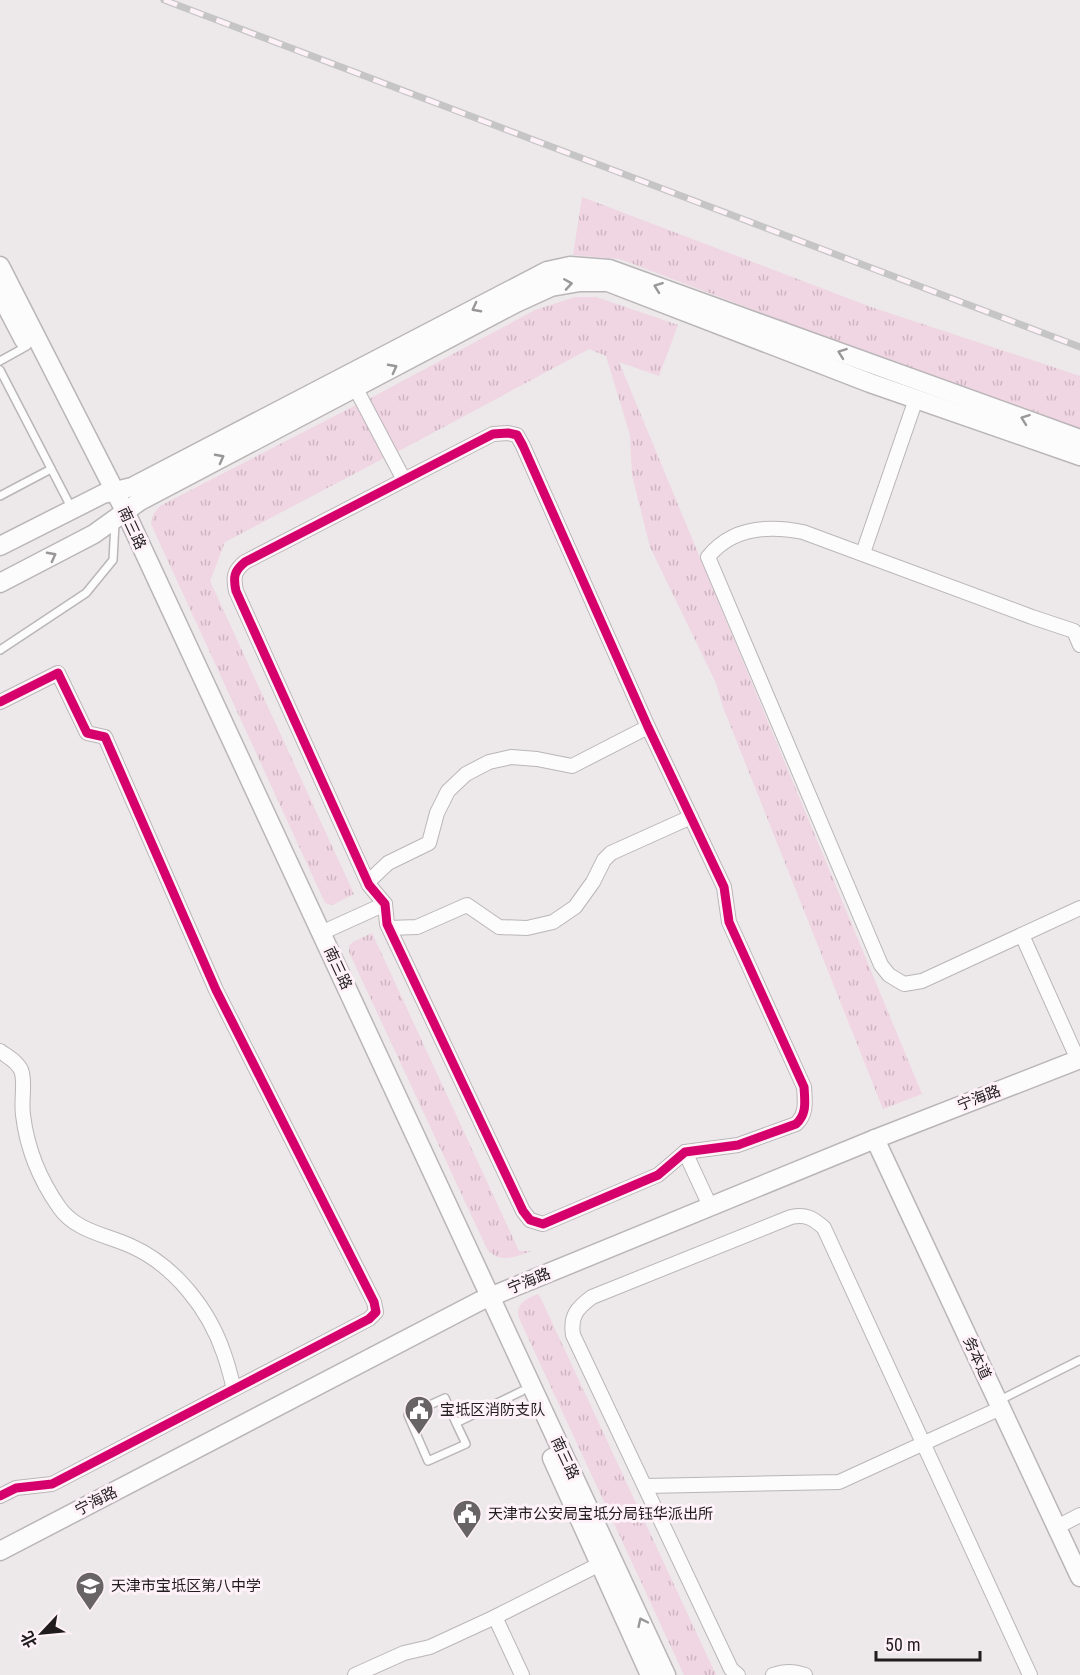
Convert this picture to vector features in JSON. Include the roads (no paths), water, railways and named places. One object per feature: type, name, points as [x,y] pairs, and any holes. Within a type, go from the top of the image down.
[{"type":"street","name":"南三路","points":[[0,266],[321,933],[485,1299],[522,1391],[650,1675]]},
{"type":"street","points":[[0,546],[109,492],[132,487],[547,271],[570,266],[609,269],[1080,439]]},
{"type":"street","points":[[0,583],[94,534],[140,501],[516,303],[551,286],[580,282],[608,282],[916,399],[1080,456]]},
{"type":"street","name":"南三路","points":[[0,294],[109,492]]},
{"type":"street","points":[[356,387],[404,480]]},
{"type":"street","points":[[863,553],[916,399]]},
{"type":"street","points":[[494,434],[518,435],[648,727],[724,887],[729,922],[804,1087],[803,1117],[796,1124],[738,1145],[685,1152],[658,1175],[543,1224],[530,1220],[523,1210],[389,928],[384,903],[368,882],[236,591],[234,578],[236,569],[245,562],[494,434]]},
{"type":"street","name":"南三路","points":[[120,515],[485,1299],[666,1675]]},
{"type":"street","points":[[1080,645],[1074,631],[803,532],[779,527],[756,529],[734,536],[716,547],[708,557],[881,965],[889,975],[904,984],[922,981],[1080,908]]},
{"type":"street","points":[[0,702],[58,673],[87,733],[105,737],[216,990],[374,1302],[376,1312],[369,1319],[52,1484],[16,1488],[0,1496]]},
{"type":"street","points":[[368,882],[388,863],[429,843],[437,813],[448,791],[466,774],[489,762],[511,757],[537,759],[572,766],[648,727]]},
{"type":"street","points":[[389,928],[417,927],[467,905],[499,927],[527,928],[553,922],[575,907],[593,882],[604,860],[611,853],[691,817]]},
{"type":"street","points":[[321,933],[384,903]]},
{"type":"street","points":[[1022,935],[1079,1060]]},
{"type":"street","points":[[0,1051],[14,1060],[22,1071],[23,1114],[33,1157],[43,1182],[61,1210],[81,1226],[131,1245],[160,1263],[187,1290],[208,1318],[224,1353],[234,1389]]},
{"type":"street","name":"宁海路","points":[[0,1551],[485,1299],[875,1139],[1079,1060]]},
{"type":"street","name":"务本道","points":[[875,1139],[1080,1576]]},
{"type":"street","points":[[685,1152],[710,1206]]},
{"type":"street","points":[[738,1675],[731,1669],[573,1335],[571,1322],[577,1308],[592,1297],[801,1215],[812,1218],[824,1228],[1030,1675]]},
{"type":"street","points":[[646,1486],[839,1482],[924,1444],[999,1405]]},
{"type":"street","points":[[1057,1527],[1080,1515]]},
{"type":"street","points":[[355,1675],[404,1653],[430,1647],[600,1564]]},
{"type":"street","points":[[495,1617],[522,1675]]},
{"type":"street","points":[[773,1675],[784,1671],[795,1671],[805,1675]]},
{"type":"lane","points":[[0,361],[27,346]]},
{"type":"lane","points":[[0,370],[72,509]]},
{"type":"lane","points":[[0,496],[51,469]]},
{"type":"lane","points":[[0,650],[86,593],[113,560],[120,515]]},
{"type":"lane","points":[[999,1405],[1080,1360]]},
{"type":"lane","points":[[456,1423],[522,1391]]},
{"type":"lane","points":[[445,1398],[456,1423],[466,1444],[428,1461],[408,1416],[445,1398]]},
{"type":"railway","points":[[164,0],[1080,347]]},
{"type":"place","name":"宝坻区消防支队","points":[[419,1436]]},
{"type":"place","name":"天津市公安局宝坻分局钰华派出所","points":[[467,1540]]},
{"type":"place","name":"天津市宝坻区第八中学","points":[[90,1612]]}]
